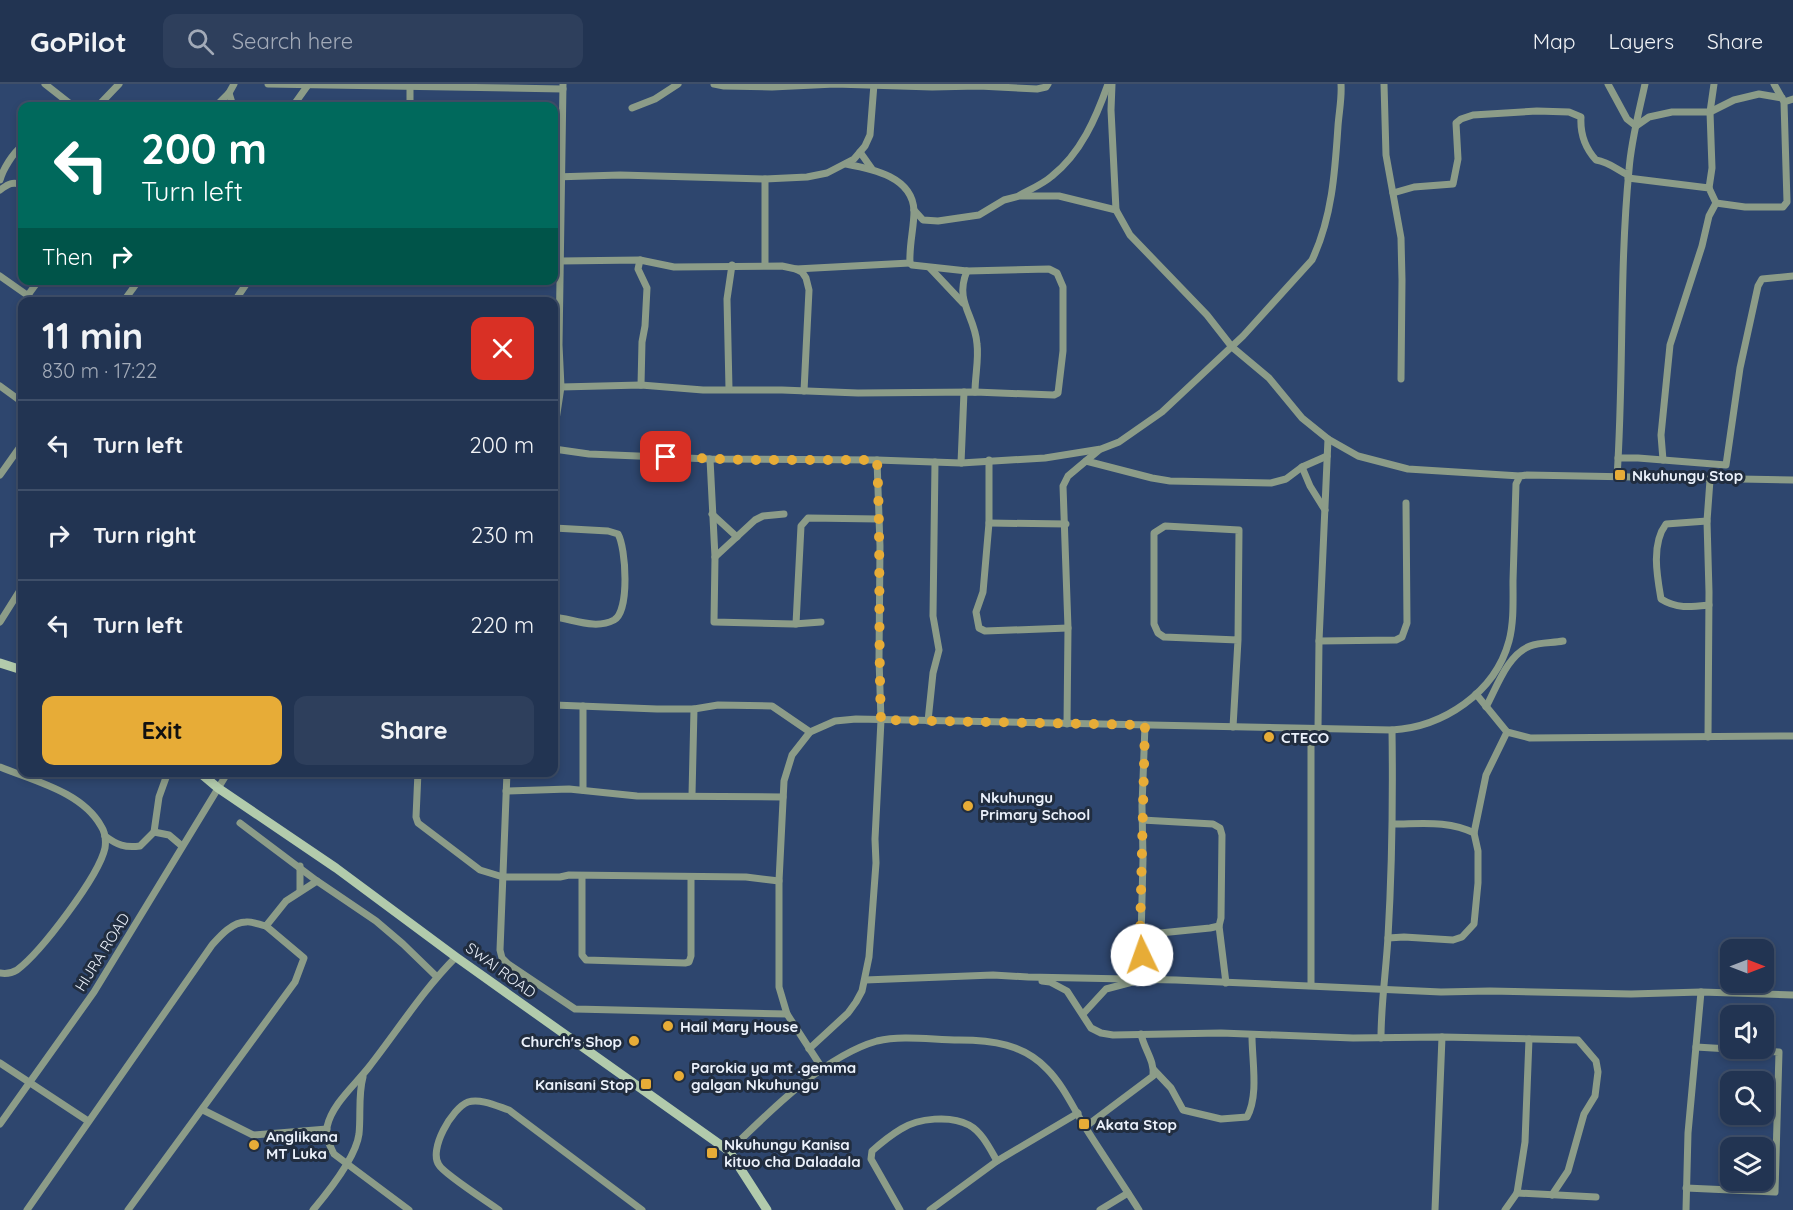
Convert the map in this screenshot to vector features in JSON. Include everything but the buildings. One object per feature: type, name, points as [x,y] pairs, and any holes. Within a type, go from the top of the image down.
[{"type":"street","points":[[45,84],[68,102]]},
{"type":"street","points":[[102,102],[118,84]]},
{"type":"street","points":[[220,102],[234,84]]},
{"type":"street","points":[[268,84],[563,86],[558,162]]},
{"type":"street","points":[[632,108],[656,99],[678,84]]},
{"type":"street","points":[[714,84],[723,86],[835,84],[979,86],[1037,89],[1046,87],[1048,84]]},
{"type":"street","points":[[1019,196],[1050,178],[1086,138],[1110,84]]},
{"type":"street","points":[[1110,84],[1116,210],[1130,235],[1207,315],[1232,346],[1269,378],[1302,418],[1328,439],[1358,456],[1408,469],[1520,476],[1793,480]]},
{"type":"street","points":[[558,450],[588,454],[710,459],[961,463],[1045,458],[1101,448],[1119,442],[1162,412],[1232,346],[1306,268],[1317,249],[1332,197],[1337,165],[1341,84]]},
{"type":"street","points":[[1384,84],[1386,155],[1401,238],[1401,378]]},
{"type":"street","points":[[1608,84],[1627,119],[1636,126]]},
{"type":"street","points":[[1617,477],[1628,176],[1645,84]]},
{"type":"street","points":[[1714,84],[1710,112],[1712,168],[1709,188],[1716,203]]},
{"type":"street","points":[[1716,203],[1745,207],[1783,207],[1787,202],[1783,100],[1774,84]]},
{"type":"street","points":[[296,102],[308,85]]},
{"type":"street","points":[[410,85],[410,102]]},
{"type":"street","points":[[558,177],[620,175],[765,178],[807,177],[827,173],[846,164],[860,152],[870,135],[874,85]]},
{"type":"street","points":[[229,93],[232,102]]},
{"type":"street","points":[[1636,126],[1649,117],[1672,112],[1710,112],[1734,100],[1759,94],[1783,100],[1793,99]]},
{"type":"street","points":[[1393,193],[1414,187],[1453,184],[1458,159],[1456,123],[1461,119],[1473,115],[1544,111],[1569,112],[1581,117],[1580,126],[1587,149],[1596,160],[1607,162],[1628,176],[1709,188]]},
{"type":"street","points":[[0,180],[18,151]]},
{"type":"street","points":[[860,152],[872,169]]},
{"type":"street","points":[[846,164],[872,169],[902,184],[908,190],[914,210],[910,263]]},
{"type":"street","points":[[765,178],[765,265]]},
{"type":"street","points":[[0,189],[11,183],[18,183]]},
{"type":"street","points":[[914,210],[923,220],[961,219],[980,215],[1004,200],[1019,196],[1059,196],[1116,210]]},
{"type":"street","points":[[1663,460],[1661,435],[1670,345],[1702,246],[1709,216],[1716,203]]},
{"type":"street","points":[[558,205],[561,387],[558,407]]},
{"type":"street","points":[[560,261],[640,260],[674,267],[765,265],[796,269],[910,263],[917,267],[967,271],[1049,269],[1058,273],[1064,287],[1063,351],[1058,393],[1054,395],[975,392],[703,390],[641,385],[561,387]]},
{"type":"street","points":[[640,260],[638,269],[647,288],[641,385]]},
{"type":"street","points":[[729,389],[727,299],[732,265]]},
{"type":"street","points":[[930,268],[963,303],[973,324],[977,344],[975,392]]},
{"type":"street","points":[[796,269],[806,278],[809,291],[804,391]]},
{"type":"street","points":[[963,303],[962,282],[967,271]]},
{"type":"street","points":[[0,276],[31,297]]},
{"type":"street","points":[[1618,458],[1726,465],[1740,368],[1758,286],[1762,279],[1793,276]]},
{"type":"street","points":[[28,295],[35,285]]},
{"type":"street","points":[[0,386],[18,399]]},
{"type":"street","points":[[961,463],[964,392]]},
{"type":"street","points":[[1311,986],[1315,729],[1328,439]]},
{"type":"street","points":[[1067,724],[1068,628],[1064,486],[1068,476],[1101,448]]},
{"type":"street","points":[[0,476],[18,450]]},
{"type":"street","points":[[1086,460],[1170,481],[1271,483],[1286,479],[1302,467],[1327,456]]},
{"type":"street","points":[[710,459],[715,556],[714,622],[795,624],[821,622]]},
{"type":"street","points":[[809,1049],[848,1013],[862,991],[869,957],[876,863],[874,839],[881,720],[877,460]]},
{"type":"street","points":[[989,460],[989,523],[983,592],[976,612],[979,628],[995,632],[1068,628]]},
{"type":"street","points":[[928,721],[933,673],[939,650],[933,616],[935,462]]},
{"type":"street","points":[[1302,467],[1325,511]]},
{"type":"street","points":[[822,1068],[787,1014],[779,987],[779,881],[784,781],[792,755],[810,732],[835,721],[881,720],[1392,730],[1408,729],[1435,721],[1446,717],[1487,683],[1509,642],[1516,484],[1520,476]]},
{"type":"street","points":[[1708,737],[1707,521],[1710,480]]},
{"type":"street","points":[[1319,641],[1396,640],[1402,637],[1407,623],[1406,503]]},
{"type":"street","points":[[712,514],[736,537]]},
{"type":"street","points":[[715,556],[763,516],[784,514]]},
{"type":"street","points":[[795,624],[801,526],[807,518],[879,519]]},
{"type":"street","points":[[1707,521],[1666,524],[1661,530],[1658,547],[1657,578],[1661,599],[1670,604],[1679,607],[1709,605]]},
{"type":"street","points":[[989,523],[1066,524]]},
{"type":"street","points":[[1233,727],[1238,640],[1239,530],[1164,526],[1158,529],[1154,533],[1154,624],[1158,633],[1164,637],[1238,640]]},
{"type":"street","points":[[558,528],[608,531],[618,534],[626,572],[620,613],[615,619],[601,624],[592,624],[558,618]]},
{"type":"street","points":[[0,622],[18,593]]},
{"type":"street","points":[[1486,707],[1517,654],[1532,645],[1563,641]]},
{"type":"street","points":[[0,663],[18,669]]},
{"type":"street","points":[[1476,694],[1507,732],[1530,738],[1793,736]]},
{"type":"street","points":[[558,705],[694,709],[718,705],[772,706],[810,732]]},
{"type":"street","points":[[583,706],[583,790]]},
{"type":"street","points":[[692,795],[694,709]]},
{"type":"street","points":[[1140,980],[1145,725]]},
{"type":"street","points":[[1381,1038],[1393,824],[1392,730]]},
{"type":"street","points":[[1388,938],[1453,940],[1462,937],[1474,924],[1478,884],[1478,851],[1474,833],[1486,775],[1507,732]]},
{"type":"street","points":[[0,767],[18,774]]},
{"type":"street","points":[[24,777],[63,793],[93,815],[105,836],[116,844],[130,847],[140,846],[154,832],[159,798],[166,777]]},
{"type":"street","name":"SWAI ROAD","points":[[206,777],[729,1151],[767,1210]]},
{"type":"street","name":"HIJRA ROAD","points":[[0,1124],[94,992],[225,777]]},
{"type":"street","points":[[418,777],[416,818],[418,823],[480,870],[503,877],[691,877],[779,881]]},
{"type":"street","points":[[507,777],[500,950],[502,958],[518,972],[574,1009],[787,1014]]},
{"type":"street","points":[[506,791],[569,789],[637,796],[783,797]]},
{"type":"street","points":[[1142,820],[1214,824],[1220,828],[1222,835],[1219,926],[1226,982]]},
{"type":"street","points":[[240,823],[317,881],[376,921],[404,944],[436,976]]},
{"type":"street","points":[[1393,824],[1448,824],[1474,833]]},
{"type":"street","points":[[154,832],[169,835],[182,846]]},
{"type":"street","points":[[0,973],[15,972],[21,967],[66,914],[100,862],[105,848],[105,836]]},
{"type":"street","points":[[300,866],[300,891]]},
{"type":"street","points":[[582,876],[582,955],[586,960],[685,963],[689,962],[691,956],[691,877]]},
{"type":"street","points":[[266,926],[286,901],[317,881]]},
{"type":"street","points":[[27,1210],[212,945],[224,932],[242,922],[266,926],[304,958],[290,991],[131,1209]]},
{"type":"street","points":[[1140,934],[1219,926]]},
{"type":"street","points":[[409,1210],[334,1154],[328,1141],[327,1129],[331,1117],[348,1091],[436,976],[456,957]]},
{"type":"street","points":[[865,980],[993,975],[1226,982],[1441,992],[1631,994],[1701,992],[1793,995]]},
{"type":"street","points":[[1028,977],[1050,982],[1067,991],[1091,1028],[1101,1033],[1578,1040],[1594,1057],[1597,1065],[1595,1096],[1584,1114],[1568,1171],[1552,1195]]},
{"type":"street","points":[[1083,1014],[1106,989],[1140,980]]},
{"type":"street","points":[[1686,1210],[1688,1133],[1701,992]]},
{"type":"street","points":[[1141,1034],[1154,1070],[1171,1088],[1183,1110],[1221,1119],[1247,1117],[1251,1110],[1252,1036]]},
{"type":"street","points":[[1435,1210],[1442,1037]]},
{"type":"street","points":[[729,1151],[822,1068],[858,1048],[878,1041],[895,1039],[985,1040],[1008,1044],[1025,1052],[1047,1068],[1139,1210]]},
{"type":"street","points":[[1505,1210],[1517,1193],[1526,1132],[1529,1039]]},
{"type":"street","points":[[1686,1188],[1774,1192],[1779,1052],[1696,1047]]},
{"type":"street","points":[[0,1063],[88,1121]]},
{"type":"street","points":[[1085,1127],[1145,1083],[1153,1076],[1154,1070]]},
{"type":"street","points":[[313,1210],[332,1187],[354,1152],[357,1143],[360,1094],[364,1073]]},
{"type":"street","points":[[499,1210],[439,1166],[435,1152],[440,1135],[460,1108],[469,1102],[486,1103],[509,1110],[642,1210]]},
{"type":"street","points":[[203,1110],[253,1135],[327,1129]]},
{"type":"street","points":[[930,1210],[997,1161],[1078,1113]]},
{"type":"street","points":[[900,1210],[871,1159],[872,1151],[902,1128],[933,1120],[955,1120],[969,1125],[983,1138],[997,1161]]},
{"type":"street","points":[[1100,1210],[1128,1192]]},
{"type":"street","points":[[1517,1193],[1596,1197]]},
{"type":"place","name":"Nkuhungu Stop","points":[[1620,475]]},
{"type":"place","name":"CTECO","points":[[1269,737]]},
{"type":"place","name":"Nkuhungu Primary School","points":[[968,806]]},
{"type":"place","name":"Hail Mary House","points":[[668,1026]]},
{"type":"place","name":"Church's Shop","points":[[634,1041]]},
{"type":"place","name":"Parokia ya mt .gemma galgan Nkuhungu","points":[[679,1076]]},
{"type":"place","name":"Kanisani Stop","points":[[646,1084]]},
{"type":"place","name":"Akata Stop","points":[[1084,1124]]},
{"type":"place","name":"Anglikana MT Luka","points":[[254,1145]]},
{"type":"place","name":"Nkuhungu Kanisa kituo cha Daladala","points":[[712,1153]]},
{"type":"route","points":[[666,457],[748,460],[877,460],[881,720],[1145,725],[1140,934],[1142,955]]}]
